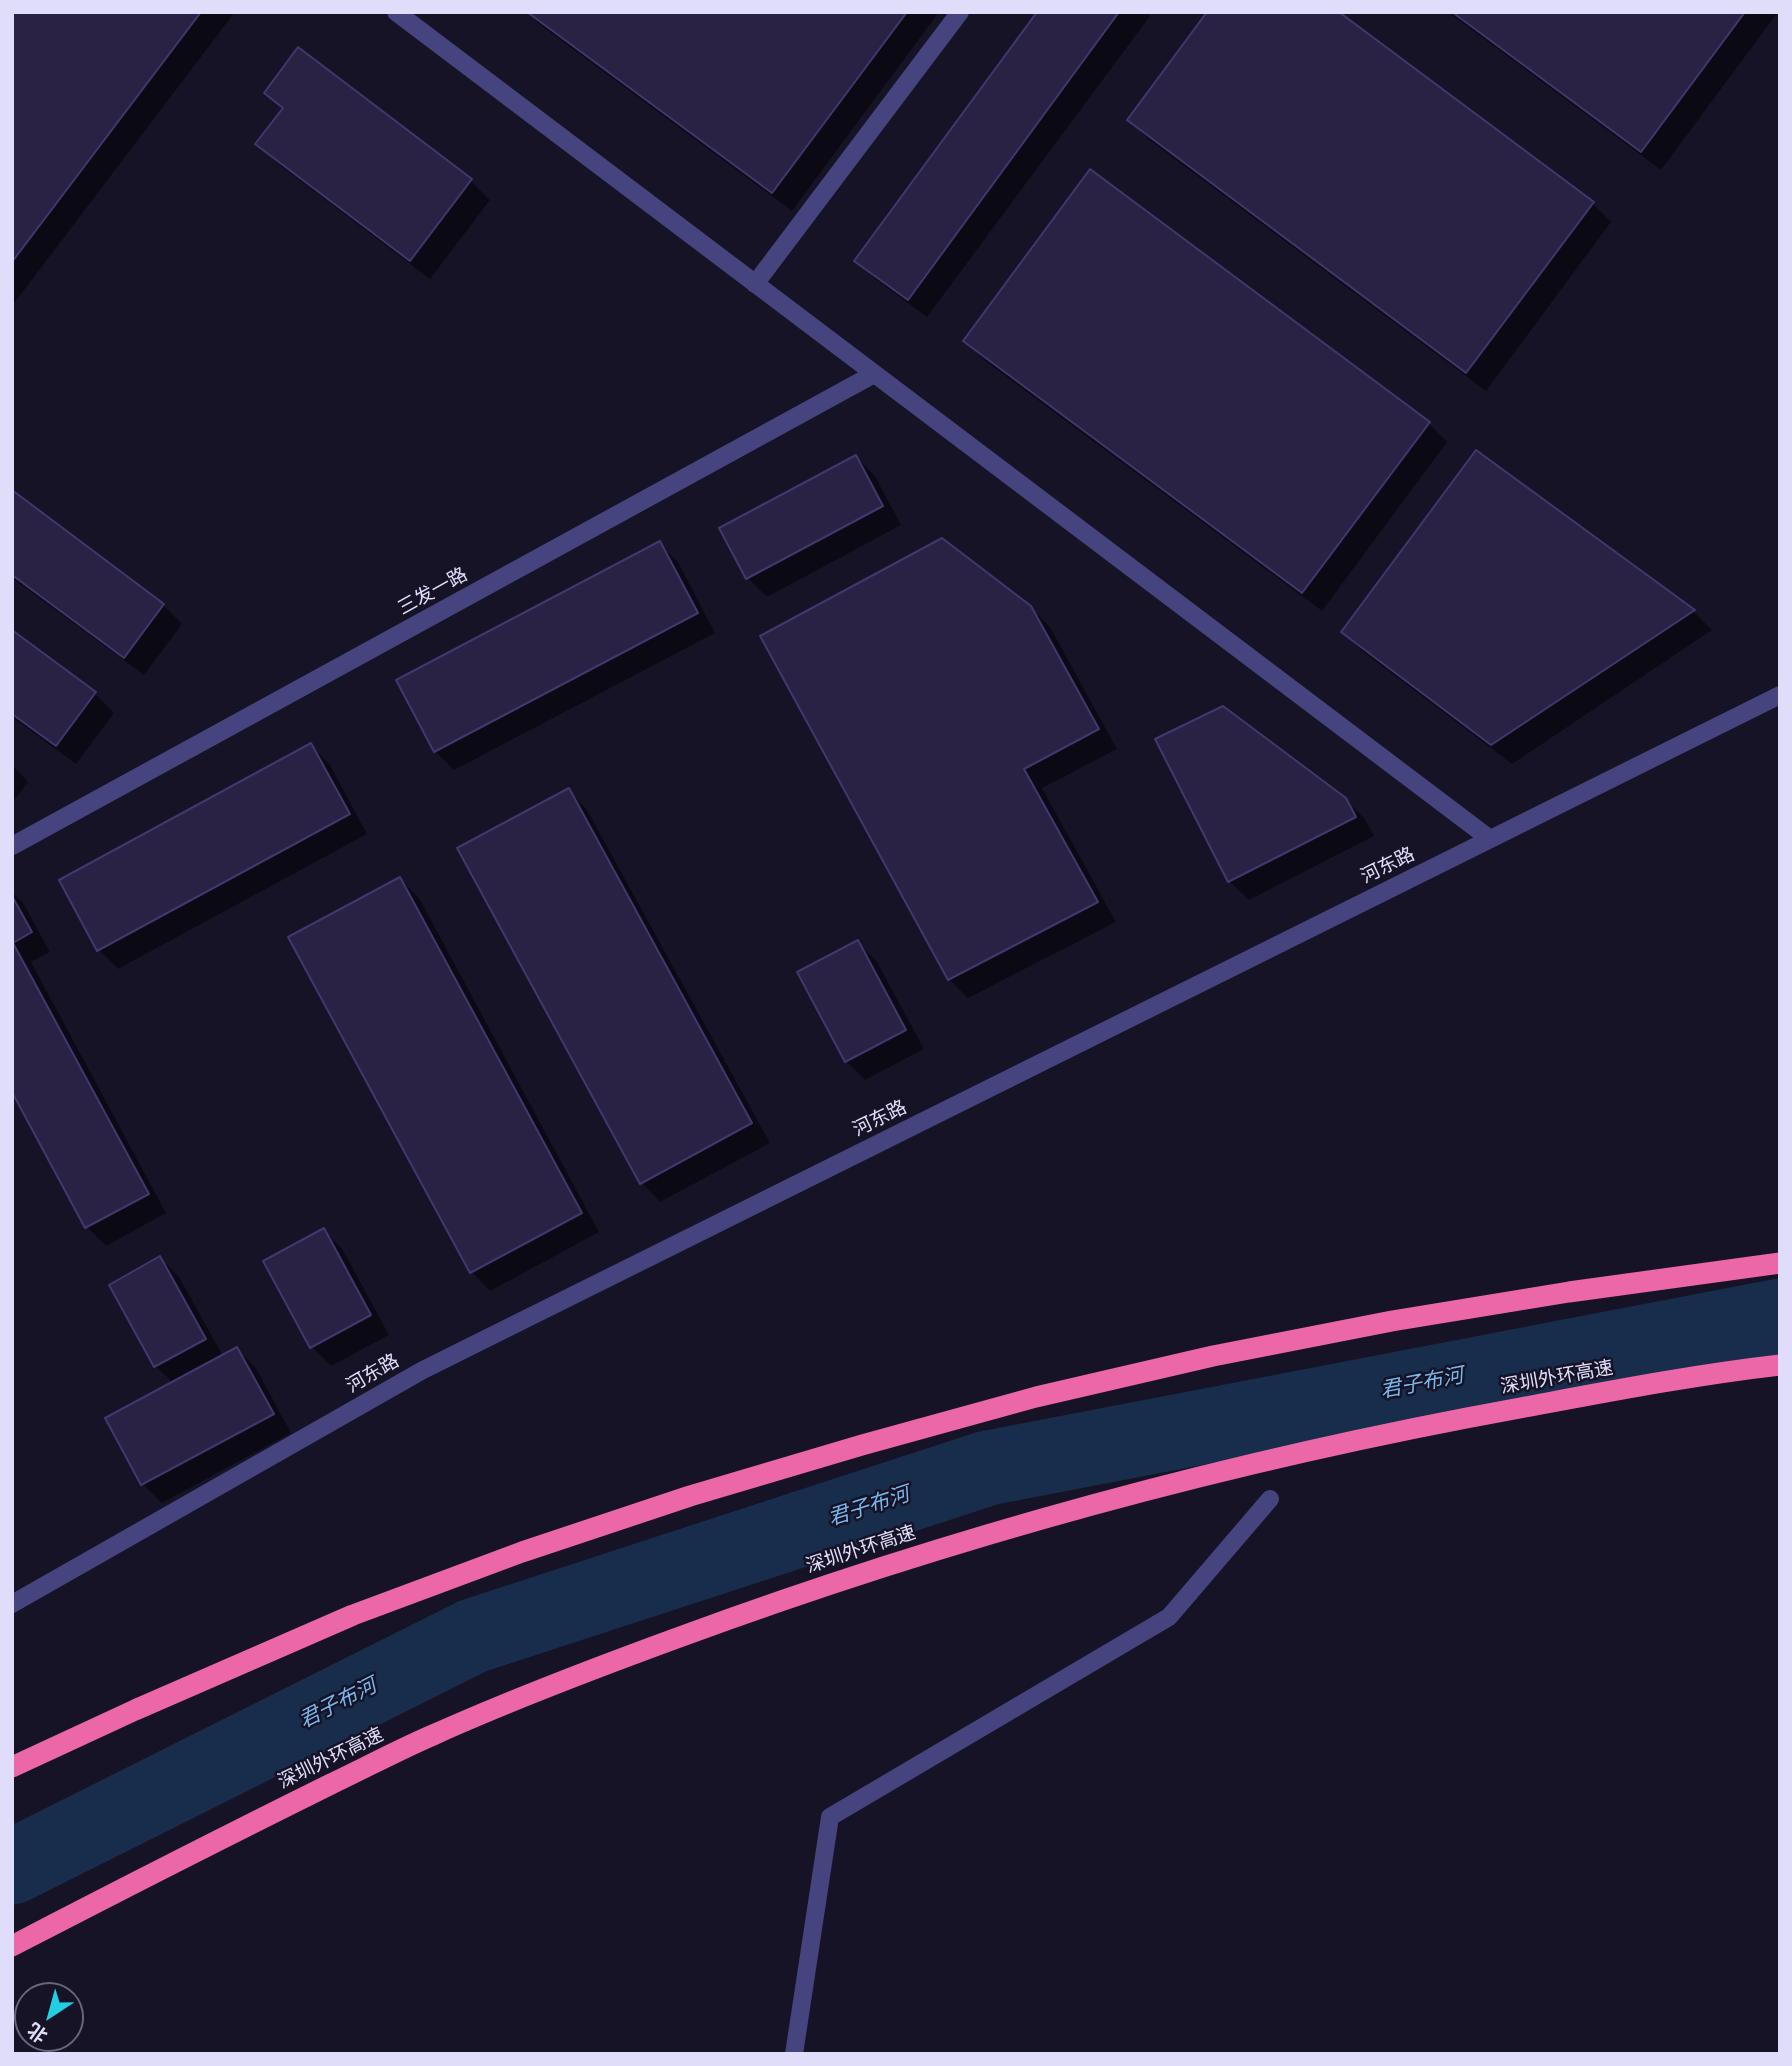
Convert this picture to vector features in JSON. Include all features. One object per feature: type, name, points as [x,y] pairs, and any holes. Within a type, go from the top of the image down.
[{"type":"highway","points":[[12,1768],[135,1710],[354,1615],[522,1552],[690,1496],[862,1445],[1036,1397],[1213,1356],[1501,1303],[1780,1263]]},
{"type":"highway","name":"深圳外环高速","points":[[12,1946],[218,1839],[432,1735],[590,1670],[900,1560],[1078,1508],[1257,1461],[1413,1427],[1780,1365]]},
{"type":"street","points":[[396,12],[1490,839]]},
{"type":"street","points":[[755,284],[960,12]]},
{"type":"street","name":"三发一路","points":[[12,846],[874,374]]},
{"type":"street","name":"河东路","points":[[12,1604],[423,1370],[1780,695]]},
{"type":"street","points":[[794,2054],[830,1817],[1169,1617],[1270,1499]]},
{"type":"building","points":[[12,12],[201,12],[12,262]]},
{"type":"building","points":[[527,12],[907,12],[772,193]]},
{"type":"building","points":[[1037,12],[1119,12],[908,300],[854,261]]},
{"type":"building","points":[[1207,12],[1339,12],[1594,202],[1466,373],[1127,120]]},
{"type":"building","points":[[1452,12],[1745,12],[1641,152]]},
{"type":"building","points":[[298,47],[472,179],[410,261],[255,144],[283,108],[264,93]]},
{"type":"building","points":[[1090,169],[1430,422],[1302,593],[963,341]]},
{"type":"building","points":[[1476,450],[1695,610],[1491,745],[1341,632]]},
{"type":"building","points":[[856,455],[883,506],[746,579],[719,528]]},
{"type":"building","points":[[12,490],[164,604],[124,658],[12,575]]},
{"type":"building","points":[[942,538],[1031,606],[1099,729],[1024,769],[1098,902],[948,980],[760,636]]},
{"type":"building","points":[[660,541],[698,613],[434,752],[396,680]]},
{"type":"building","points":[[12,630],[96,692],[56,746],[12,714]]},
{"type":"building","points":[[1223,706],[1346,798],[1356,817],[1228,882],[1155,739]]},
{"type":"building","points":[[311,743],[350,814],[97,951],[59,880]]},
{"type":"building","points":[[569,788],[752,1123],[640,1184],[457,848]]},
{"type":"building","points":[[400,877],[582,1213],[470,1273],[288,937]]},
{"type":"building","points":[[12,896],[32,932],[13,943],[149,1194],[85,1228],[12,1092]]},
{"type":"building","points":[[858,940],[906,1030],[845,1062],[797,972]]},
{"type":"building","points":[[324,1228],[371,1315],[310,1348],[263,1261]]},
{"type":"building","points":[[160,1256],[206,1339],[154,1367],[109,1285]]},
{"type":"building","points":[[237,1347],[274,1414],[141,1485],[105,1418]]},
{"type":"waterway","name":"君子布河","points":[[12,1867],[473,1636],[988,1468],[1780,1316]]}]
